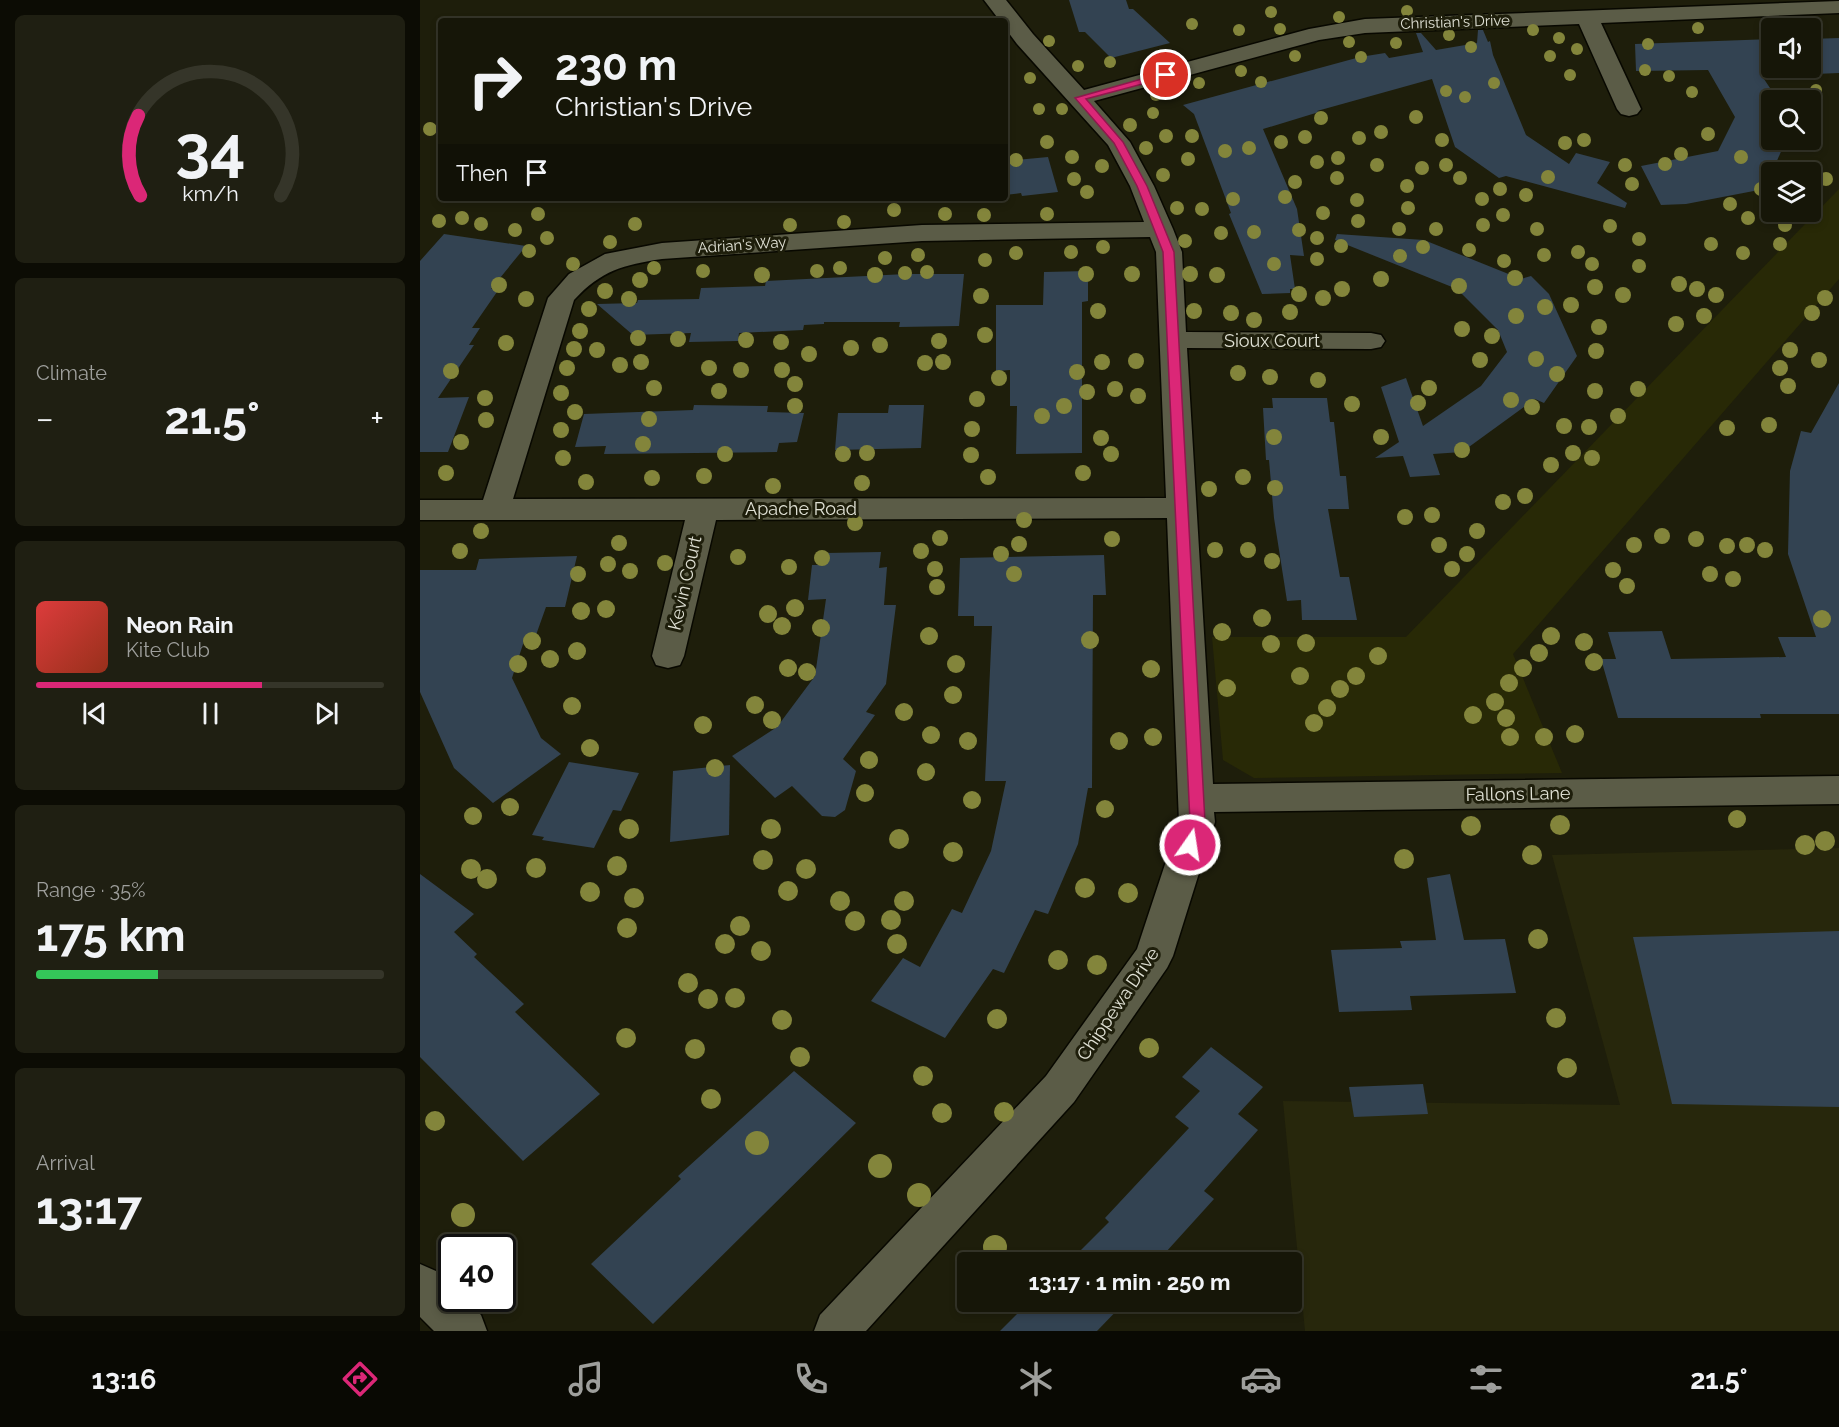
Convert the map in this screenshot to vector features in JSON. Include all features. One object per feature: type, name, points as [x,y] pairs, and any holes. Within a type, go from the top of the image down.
[{"type":"street","name":"Chippewa Drive","points":[[995,0],[1005,18]]},
{"type":"street","name":"Christian's Drive","points":[[1080,98],[1317,34],[1365,26],[1839,7]]},
{"type":"street","points":[[1587,17],[1629,109]]},
{"type":"street","name":"Chippewa Drive","points":[[836,1331],[1060,1089],[1154,956],[1197,822],[1169,252],[1142,186],[1118,142],[1025,39],[1012,30]]},
{"type":"street","name":"Adrian's Way","points":[[495,510],[561,298],[578,280],[614,259],[662,251],[922,233],[1160,229]]},
{"type":"street","name":"Sioux Court","points":[[1173,340],[1371,341]]},
{"type":"street","name":"Apache Road","points":[[420,510],[1182,508]]},
{"type":"street","name":"Kevin Court","points":[[668,656],[703,509]]},
{"type":"street","name":"Fallons Lane","points":[[1196,798],[1839,790]]},
{"type":"street","points":[[420,1286],[465,1331]]},
{"type":"shaded area","points":[[1839,189],[1839,279],[1513,654],[1562,773],[1254,778],[1223,760],[1212,637],[1406,637],[1807,222],[1821,222],[1821,208]]},
{"type":"shaded area","points":[[1839,848],[1839,1331],[1305,1331],[1302,1300],[1302,1252],[1297,1252],[1283,1101],[1620,1105],[1552,855]]},
{"type":"building","points":[[1069,0],[1126,0],[1129,9],[1133,9],[1170,43],[1111,58],[1085,32],[1079,32]]},
{"type":"building","points":[[1478,30],[1483,30],[1488,42],[1490,41],[1493,55],[1526,135],[1569,164],[1576,153],[1610,162],[1597,183],[1627,203],[1625,208],[1506,176],[1499,178],[1455,147],[1432,79],[1317,111],[1319,112],[1263,129],[1297,209],[1304,256],[1290,255],[1295,289],[1290,289],[1290,293],[1262,294],[1229,214],[1231,213],[1194,114],[1183,105],[1360,57],[1385,53],[1389,58],[1423,52],[1416,33],[1421,33],[1436,50],[1477,43]]},
{"type":"building","points":[[1839,38],[1839,73],[1821,74],[1821,39]]},
{"type":"building","points":[[1761,39],[1761,78],[1771,90],[1761,90],[1761,150],[1782,150],[1776,162],[1761,162],[1761,187],[1756,188],[1759,190],[1686,204],[1661,205],[1641,166],[1718,151],[1735,117],[1708,70],[1636,71],[1635,44]]},
{"type":"building","points":[[1048,157],[1058,192],[1022,196],[1021,193],[1008,195],[1008,161]]},
{"type":"building","points":[[444,234],[526,246],[491,289],[499,289],[472,328],[480,328],[469,345],[474,345],[438,398],[469,397],[448,452],[420,452],[420,261]]},
{"type":"building","points":[[1337,234],[1424,240],[1521,279],[1531,276],[1549,294],[1577,356],[1544,403],[1535,399],[1462,452],[1433,454],[1440,475],[1410,477],[1403,456],[1375,458],[1399,442],[1381,387],[1406,378],[1423,426],[1481,386],[1507,352],[1498,330],[1457,289],[1335,240]]},
{"type":"building","points":[[1088,271],[1088,301],[1082,302],[1082,453],[1016,454],[1017,406],[1010,406],[1010,370],[996,371],[996,305],[1043,305],[1044,272]]},
{"type":"building","points":[[906,274],[964,274],[959,326],[899,327],[900,322],[824,322],[824,324],[804,325],[803,330],[739,333],[738,341],[689,342],[691,333],[633,335],[597,304],[637,303],[638,300],[699,299],[701,288],[765,286],[766,281]]},
{"type":"building","points":[[1839,383],[1839,714],[1760,714],[1761,718],[1618,718],[1601,659],[1616,659],[1608,632],[1662,631],[1671,659],[1786,657],[1778,637],[1816,637],[1788,554],[1790,471],[1801,431],[1811,433]]},
{"type":"building","points":[[1272,398],[1327,398],[1330,422],[1334,422],[1340,476],[1346,476],[1349,509],[1328,509],[1340,577],[1349,577],[1357,620],[1302,620],[1301,600],[1287,601],[1274,518],[1269,460],[1266,460],[1263,408],[1273,408]]},
{"type":"building","points":[[694,405],[768,406],[767,412],[804,413],[797,442],[779,443],[777,452],[604,454],[606,446],[575,447],[584,414],[693,410]]},
{"type":"building","points":[[889,405],[924,405],[921,448],[835,450],[838,413],[888,413]]},
{"type":"building","points":[[881,552],[879,568],[887,567],[884,605],[896,605],[886,684],[866,712],[875,715],[843,759],[856,771],[845,810],[835,817],[822,816],[792,786],[775,798],[732,756],[777,727],[815,676],[826,599],[808,600],[812,565],[825,565],[826,553]]},
{"type":"building","points":[[1104,555],[1106,595],[1093,595],[1092,788],[1088,788],[1078,844],[1048,914],[1035,910],[1004,973],[993,969],[945,1038],[871,1001],[903,958],[920,967],[952,909],[962,913],[991,851],[1006,781],[985,781],[992,626],[974,626],[974,616],[958,616],[960,558]]},
{"type":"building","points":[[577,556],[565,607],[546,607],[536,635],[526,635],[512,678],[541,738],[561,754],[493,803],[454,768],[420,692],[420,570],[476,570],[479,559]]},
{"type":"building","points":[[569,762],[639,773],[621,811],[613,810],[594,848],[542,840],[544,837],[532,835]]},
{"type":"building","points":[[730,765],[729,835],[670,842],[673,771]]},
{"type":"building","points":[[420,874],[474,914],[454,932],[477,954],[474,957],[524,1004],[515,1012],[600,1094],[523,1161],[420,1057]]},
{"type":"building","points":[[1450,874],[1464,940],[1505,939],[1516,993],[1410,996],[1412,1010],[1339,1012],[1331,950],[1402,948],[1400,941],[1436,940],[1427,878]]},
{"type":"building","points":[[1839,931],[1839,1107],[1672,1104],[1633,937]]},
{"type":"building","points":[[1211,1047],[1263,1087],[1238,1114],[1258,1130],[1204,1191],[1214,1199],[1166,1252],[1079,1252],[1109,1222],[1105,1218],[1189,1128],[1175,1117],[1200,1091],[1182,1077]]},
{"type":"building","points":[[794,1071],[856,1123],[653,1324],[591,1264],[681,1179],[678,1176]]},
{"type":"building","points":[[1423,1084],[1428,1114],[1354,1117],[1349,1087]]},
{"type":"building","points":[[1019,1312],[1115,1312],[1097,1331],[1000,1331]]},
{"type":"route","points":[[1166,75],[1080,98],[1118,142],[1142,186],[1169,252],[1197,822],[1190,845]]}]
